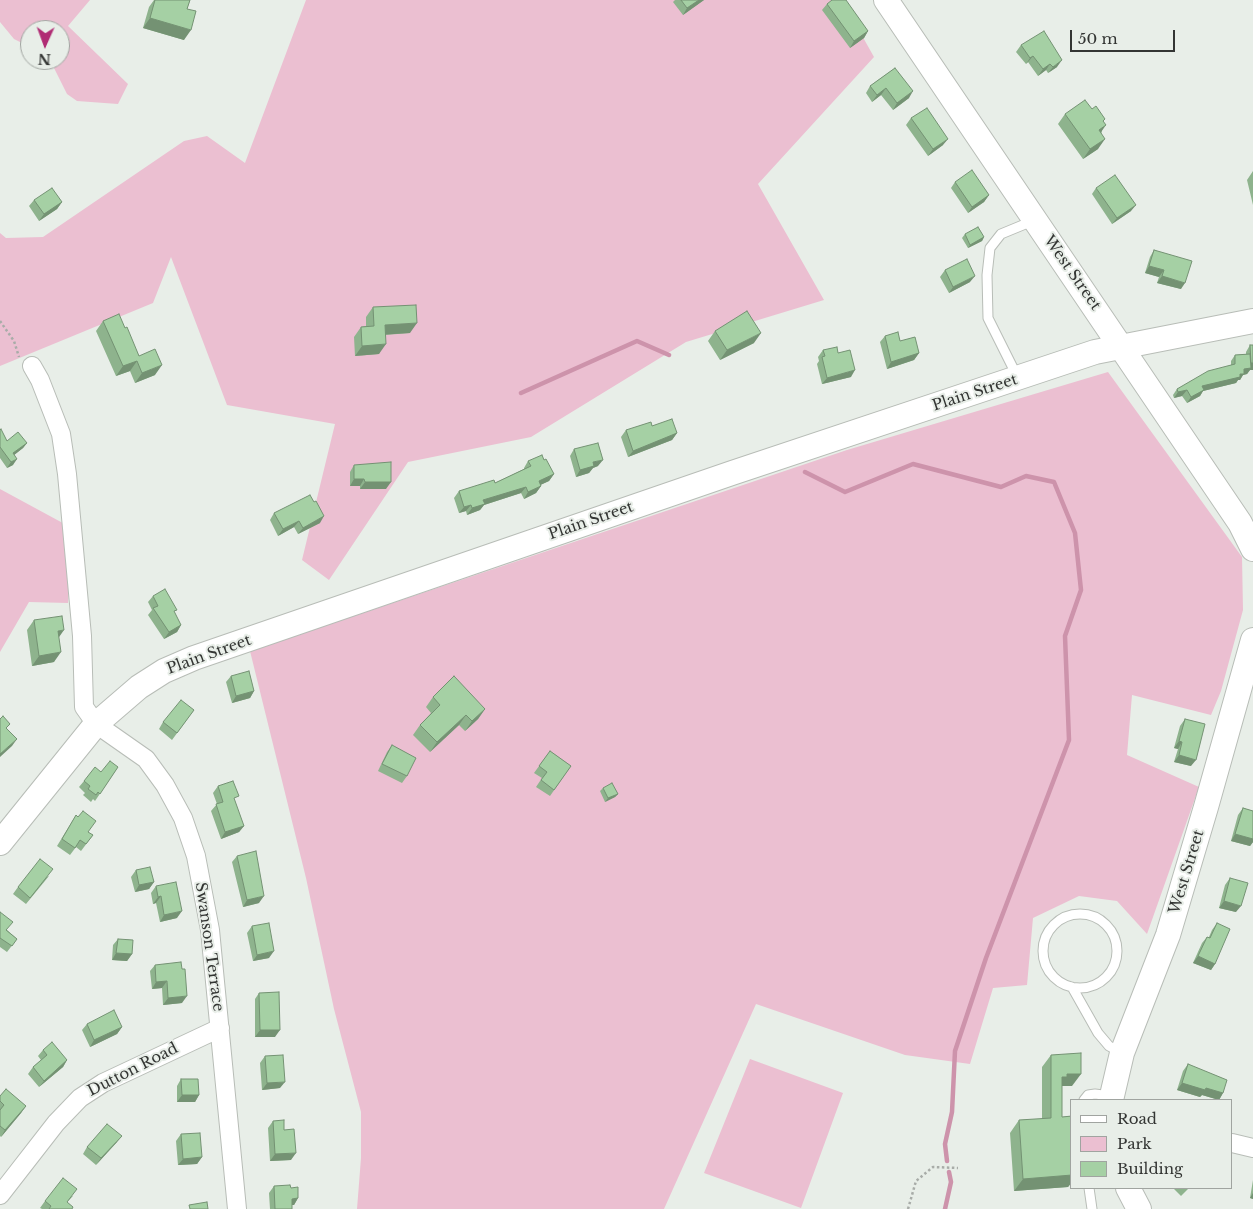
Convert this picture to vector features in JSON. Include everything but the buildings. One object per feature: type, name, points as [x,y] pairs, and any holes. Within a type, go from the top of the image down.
[{"type":"street","name":"West Street","points":[[886,0],[1240,522],[1253,549]]},
{"type":"street","name":"Plain Street","points":[[0,843],[96,724],[139,687],[164,671],[194,658],[723,476],[1019,379],[1095,352],[1253,322]]},
{"type":"street","points":[[32,366],[40,380],[61,434],[67,474],[82,636],[83,702],[86,711],[96,724]]},
{"type":"street","name":"West Street","points":[[1111,1099],[1122,1053],[1168,935],[1253,640]]},
{"type":"street","name":"Swanson Terrace","points":[[96,724],[146,760],[165,785],[183,818],[196,856],[206,906],[220,1028],[237,1209]]},
{"type":"street","name":"Dutton Road","points":[[0,1195],[56,1123],[80,1098],[103,1083],[220,1028]]},
{"type":"street","points":[[1233,1143],[1253,1148]]},
{"type":"street","points":[[1128,1189],[1138,1209]]},
{"type":"lane","points":[[1019,379],[988,318],[987,275],[990,248],[1001,234],[1035,220]]},
{"type":"lane","points":[[1072,987],[1089,986],[1105,978],[1112,968],[1116,956],[1116,943],[1111,932],[1102,922],[1091,916],[1078,914],[1066,917],[1055,924],[1043,943],[1044,961],[1052,976],[1061,983],[1072,987],[1098,1033],[1109,1046],[1122,1053]]},
{"type":"lane","points":[[1085,1099],[1095,1094],[1103,1095],[1109,1099]]},
{"type":"lane","points":[[1089,1189],[1092,1209]]},
{"type":"path","points":[[0,321],[14,341],[21,363],[32,366]]},
{"type":"path","points":[[908,1209],[916,1181],[933,1167],[958,1168]]},
{"type":"green space","points":[[0,0],[90,0],[70,24],[70,20],[20,20],[20,42],[14,39],[0,22]]},
{"type":"green space","points":[[306,0],[842,0],[874,57],[758,184],[824,300],[686,342],[531,437],[408,462],[329,580],[302,560],[335,424],[227,405],[171,257],[153,303],[0,366],[0,233],[6,238],[43,237],[184,141],[207,136],[245,163]]},
{"type":"green space","points":[[70,28],[128,84],[118,104],[77,101],[67,94],[55,70],[70,70]]},
{"type":"green space","points":[[1108,372],[1242,557],[1243,610],[1221,691],[1211,715],[1132,695],[1127,755],[1199,787],[1147,934],[1117,901],[1079,896],[1033,918],[1027,985],[993,988],[970,1064],[905,1055],[756,1004],[664,1209],[357,1209],[361,1158],[361,1112],[334,1009],[306,878],[250,651],[847,450]]},
{"type":"green space","points":[[0,489],[72,528],[68,603],[29,602],[0,652]]},
{"type":"green space","points":[[750,1059],[843,1093],[801,1208],[704,1173]]},
{"type":"waterway","points":[[521,393],[637,341],[669,355]]},
{"type":"waterway","points":[[805,472],[845,492],[913,464],[1001,487],[1026,476],[1054,482],[1075,533],[1081,590],[1065,636],[1069,740],[986,958],[955,1051],[952,1112],[945,1144],[947,1161]]},
{"type":"waterway","points":[[945,1209],[951,1182],[949,1172]]}]
